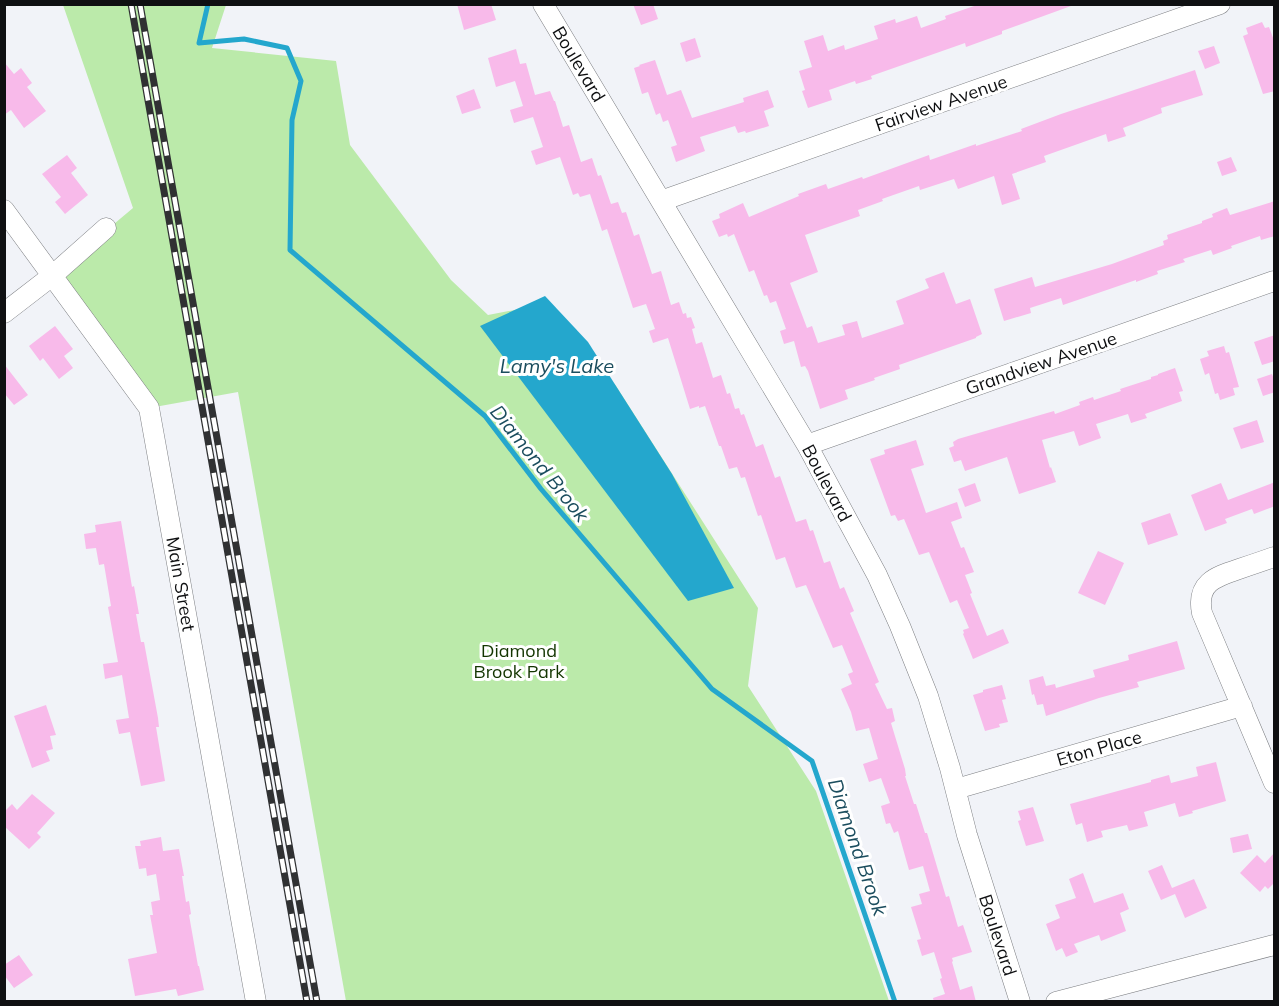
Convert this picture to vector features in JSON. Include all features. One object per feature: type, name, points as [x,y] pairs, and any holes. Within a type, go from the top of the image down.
[{"type":"street","name":"Boulevard","points":[[543,4],[807,445],[877,575],[928,696],[956,789],[967,835],[1020,1002]]},
{"type":"street","name":"Fairview Avenue","points":[[661,201],[1220,4]]},
{"type":"street","name":"Main Street","points":[[4,210],[149,408],[256,1002]]},
{"type":"street","points":[[4,313],[52,276],[106,228]]},
{"type":"street","name":"Grandview Avenue","points":[[807,445],[1275,281]]},
{"type":"street","points":[[1275,557],[1216,577],[1202,592],[1200,603],[1202,613],[1275,783]]},
{"type":"street","name":"Eton Place","points":[[956,789],[1242,706]]},
{"type":"street","points":[[1056,1002],[1275,945]]},
{"type":"green space","name":"Diamond Brook Park","points":[[63,5],[226,5],[212,48],[336,61],[350,145],[451,280],[488,315],[546,304],[616,386],[758,608],[748,686],[816,791],[889,1001],[346,1001],[238,392],[149,408],[52,276],[133,208]]},
{"type":"water","name":"Lamy's Lake","points":[[545,296],[588,342],[672,474],[734,588],[688,601],[480,326]]},
{"type":"building","points":[[457,4],[491,4],[496,20],[464,30]]},
{"type":"building","points":[[633,4],[653,4],[658,19],[641,25]]},
{"type":"building","points":[[980,4],[1071,4],[1071,6],[1002,31],[1002,34],[966,47],[965,43],[871,76],[872,79],[856,84],[855,81],[829,90],[832,100],[808,108],[802,91],[805,90],[799,71],[812,67],[804,41],[823,35],[828,51],[844,45],[845,50],[878,39],[874,26],[895,19],[896,23],[917,16],[921,28],[946,19],[945,16]]},
{"type":"building","points":[[1262,22],[1265,28],[1269,27],[1275,43],[1275,91],[1263,94],[1243,36],[1248,34],[1246,28]]},
{"type":"building","points":[[695,38],[701,57],[686,62],[680,43]]},
{"type":"building","points":[[1214,46],[1220,63],[1205,69],[1198,51]]},
{"type":"building","points":[[516,49],[520,64],[526,63],[535,95],[550,91],[563,127],[569,125],[581,162],[592,158],[598,176],[601,175],[611,204],[618,202],[622,213],[626,212],[634,236],[639,234],[652,274],[661,271],[671,305],[679,302],[683,314],[686,313],[687,318],[691,317],[695,328],[692,329],[696,344],[702,342],[713,378],[721,375],[735,409],[739,408],[741,415],[744,414],[756,447],[763,444],[775,478],[780,476],[796,522],[806,519],[810,531],[813,530],[824,563],[830,561],[840,589],[844,587],[854,611],[850,613],[879,682],[875,684],[887,709],[892,708],[895,721],[891,723],[905,776],[925,833],[927,833],[946,897],[949,896],[958,927],[963,925],[972,952],[952,958],[960,990],[972,986],[976,1002],[934,1002],[933,998],[945,994],[940,979],[942,978],[934,952],[922,956],[917,940],[921,939],[911,907],[922,904],[919,894],[930,891],[923,866],[909,870],[898,831],[894,833],[890,823],[886,824],[881,806],[890,803],[881,778],[869,782],[863,764],[878,759],[869,728],[856,731],[841,689],[852,684],[848,674],[853,672],[842,645],[833,648],[806,585],[796,588],[785,557],[776,560],[745,477],[741,478],[737,467],[729,469],[705,406],[690,409],[668,338],[653,343],[649,331],[655,329],[646,304],[633,308],[607,229],[602,231],[590,194],[580,197],[578,193],[573,195],[560,157],[536,165],[531,151],[543,147],[533,117],[514,123],[510,110],[523,106],[515,81],[496,87],[488,58]]},
{"type":"building","points":[[655,60],[667,95],[681,90],[692,118],[744,102],[743,98],[768,90],[774,107],[764,111],[769,126],[738,133],[735,126],[700,137],[705,151],[676,162],[671,147],[677,145],[668,120],[663,122],[660,113],[656,115],[648,92],[642,94],[634,68]]},
{"type":"building","points":[[4,62],[14,74],[21,68],[32,83],[27,87],[46,111],[24,128],[11,110],[4,115]]},
{"type":"building","points":[[1195,70],[1203,95],[1161,108],[1162,113],[1123,128],[1126,136],[1108,142],[1106,134],[1044,156],[1046,162],[1012,174],[1020,199],[1002,205],[994,176],[958,189],[954,179],[920,190],[919,186],[882,199],[883,201],[858,210],[860,216],[805,235],[818,272],[790,283],[807,328],[812,326],[818,343],[845,335],[842,325],[857,321],[862,338],[904,324],[896,301],[929,288],[925,279],[944,272],[956,304],[970,299],[982,334],[899,365],[900,369],[845,390],[848,399],[820,409],[808,371],[805,366],[801,367],[794,341],[784,344],[780,331],[786,329],[776,301],[770,303],[767,295],[764,296],[754,270],[749,272],[734,234],[719,237],[712,221],[720,218],[719,214],[743,203],[749,217],[799,196],[798,194],[826,184],[828,189],[929,155],[930,160],[976,144],[976,146],[1022,131],[1021,129],[1061,114]]},
{"type":"building","points":[[474,89],[481,108],[462,114],[456,96]]},
{"type":"building","points":[[67,155],[77,168],[71,173],[88,195],[65,214],[55,202],[61,197],[42,174]]},
{"type":"building","points":[[1231,157],[1237,171],[1222,176],[1217,162]]},
{"type":"building","points":[[1275,201],[1275,236],[1261,240],[1260,236],[1213,255],[1211,250],[1183,259],[1185,262],[1157,271],[1158,274],[1136,282],[1136,280],[1063,305],[1061,298],[1030,308],[1031,313],[1004,321],[994,289],[1032,277],[1035,287],[1112,264],[1164,245],[1163,241],[1168,239],[1167,235],[1202,223],[1213,217],[1212,214],[1227,208],[1230,215]]},
{"type":"building","points":[[55,326],[73,349],[64,356],[73,368],[59,379],[43,358],[40,361],[29,346]]},
{"type":"building","points":[[1275,335],[1275,361],[1262,365],[1254,342]]},
{"type":"building","points":[[1224,346],[1226,353],[1229,352],[1239,387],[1233,388],[1235,395],[1220,400],[1218,393],[1215,394],[1209,373],[1205,375],[1200,359],[1209,356],[1207,351]]},
{"type":"building","points":[[4,364],[28,395],[14,405],[4,393]]},
{"type":"building","points":[[1175,368],[1183,391],[1179,392],[1182,401],[1145,414],[1147,418],[1131,423],[1128,414],[1096,424],[1101,438],[1079,446],[1074,431],[1042,440],[1056,482],[1019,494],[1007,457],[965,471],[961,460],[954,462],[949,448],[954,446],[953,442],[958,439],[1054,411],[1055,414],[1080,405],[1079,402],[1093,397],[1094,400],[1121,391],[1120,389]]},
{"type":"building","points":[[1272,374],[1275,392],[1263,396],[1257,379]]},
{"type":"building","points":[[1257,420],[1264,442],[1241,449],[1233,428]]},
{"type":"building","points":[[916,440],[924,465],[911,469],[926,513],[957,502],[962,518],[951,522],[974,572],[965,575],[972,593],[970,594],[987,636],[1003,629],[1009,643],[973,659],[963,634],[963,630],[969,628],[957,600],[950,603],[929,552],[919,555],[904,519],[898,521],[895,515],[891,516],[870,459],[885,454],[884,450]]},
{"type":"building","points":[[1275,482],[1275,506],[1254,514],[1252,509],[1225,519],[1227,523],[1205,531],[1191,495],[1221,483],[1228,500]]},
{"type":"building","points":[[975,483],[981,501],[965,507],[958,489]]},
{"type":"building","points":[[1170,513],[1178,535],[1148,545],[1141,523]]},
{"type":"building","points":[[121,521],[139,614],[136,614],[141,642],[144,642],[158,718],[159,727],[156,727],[165,781],[141,786],[130,732],[119,734],[116,720],[129,718],[122,675],[105,679],[103,664],[118,662],[108,607],[111,606],[104,564],[99,565],[96,548],[86,549],[84,534],[96,532],[95,525]]},
{"type":"building","points":[[1098,551],[1124,563],[1105,605],[1078,593]]},
{"type":"building","points":[[1177,641],[1185,669],[1137,682],[1139,687],[1046,716],[1043,704],[1037,705],[1034,694],[1032,695],[1029,680],[1043,676],[1046,686],[1055,684],[1056,688],[1095,677],[1093,670],[1129,660],[1128,655]]},
{"type":"building","points":[[1002,685],[1006,699],[1002,700],[1008,722],[985,731],[973,695]]},
{"type":"building","points":[[46,705],[56,735],[50,736],[53,749],[46,751],[50,761],[32,768],[14,716]]},
{"type":"building","points":[[1216,762],[1226,801],[1179,817],[1175,803],[1144,812],[1148,826],[1129,831],[1127,825],[1101,831],[1103,837],[1087,842],[1082,823],[1076,825],[1070,804],[1169,775],[1171,783],[1198,776],[1196,767]]},
{"type":"building","points":[[32,794],[55,813],[37,833],[41,837],[29,849],[4,826],[4,812],[12,804],[17,810]]},
{"type":"building","points":[[1033,807],[1044,841],[1026,846],[1018,821],[1021,820],[1018,811]]},
{"type":"building","points":[[1248,834],[1252,849],[1233,853],[1230,838]]},
{"type":"building","points":[[161,837],[163,851],[179,849],[186,902],[189,901],[191,914],[189,915],[204,990],[178,996],[176,989],[135,996],[128,959],[157,953],[150,915],[153,915],[151,902],[160,900],[156,874],[147,876],[146,868],[139,869],[135,846],[141,846],[140,841]]},
{"type":"building","points":[[1275,852],[1275,882],[1268,889],[1265,886],[1260,892],[1240,873],[1257,855],[1265,863]]},
{"type":"building","points":[[1162,865],[1172,888],[1194,879],[1207,908],[1185,918],[1175,894],[1161,900],[1148,871]]},
{"type":"building","points":[[1083,873],[1094,903],[1123,893],[1129,909],[1120,913],[1126,931],[1101,941],[1099,935],[1074,944],[1078,952],[1066,957],[1062,948],[1056,951],[1046,924],[1060,918],[1055,905],[1076,898],[1069,879]]},
{"type":"building","points":[[19,955],[33,975],[14,988],[4,975],[4,965]]},
{"type":"waterway","name":"Diamond Brook","points":[[208,4],[199,43],[244,39],[287,48],[301,81],[292,120],[290,250],[485,416],[541,489],[712,689],[812,761],[895,1002]]},
{"type":"railway","points":[[131,4],[307,1002]]},
{"type":"railway","points":[[140,4],[317,1002]]}]
